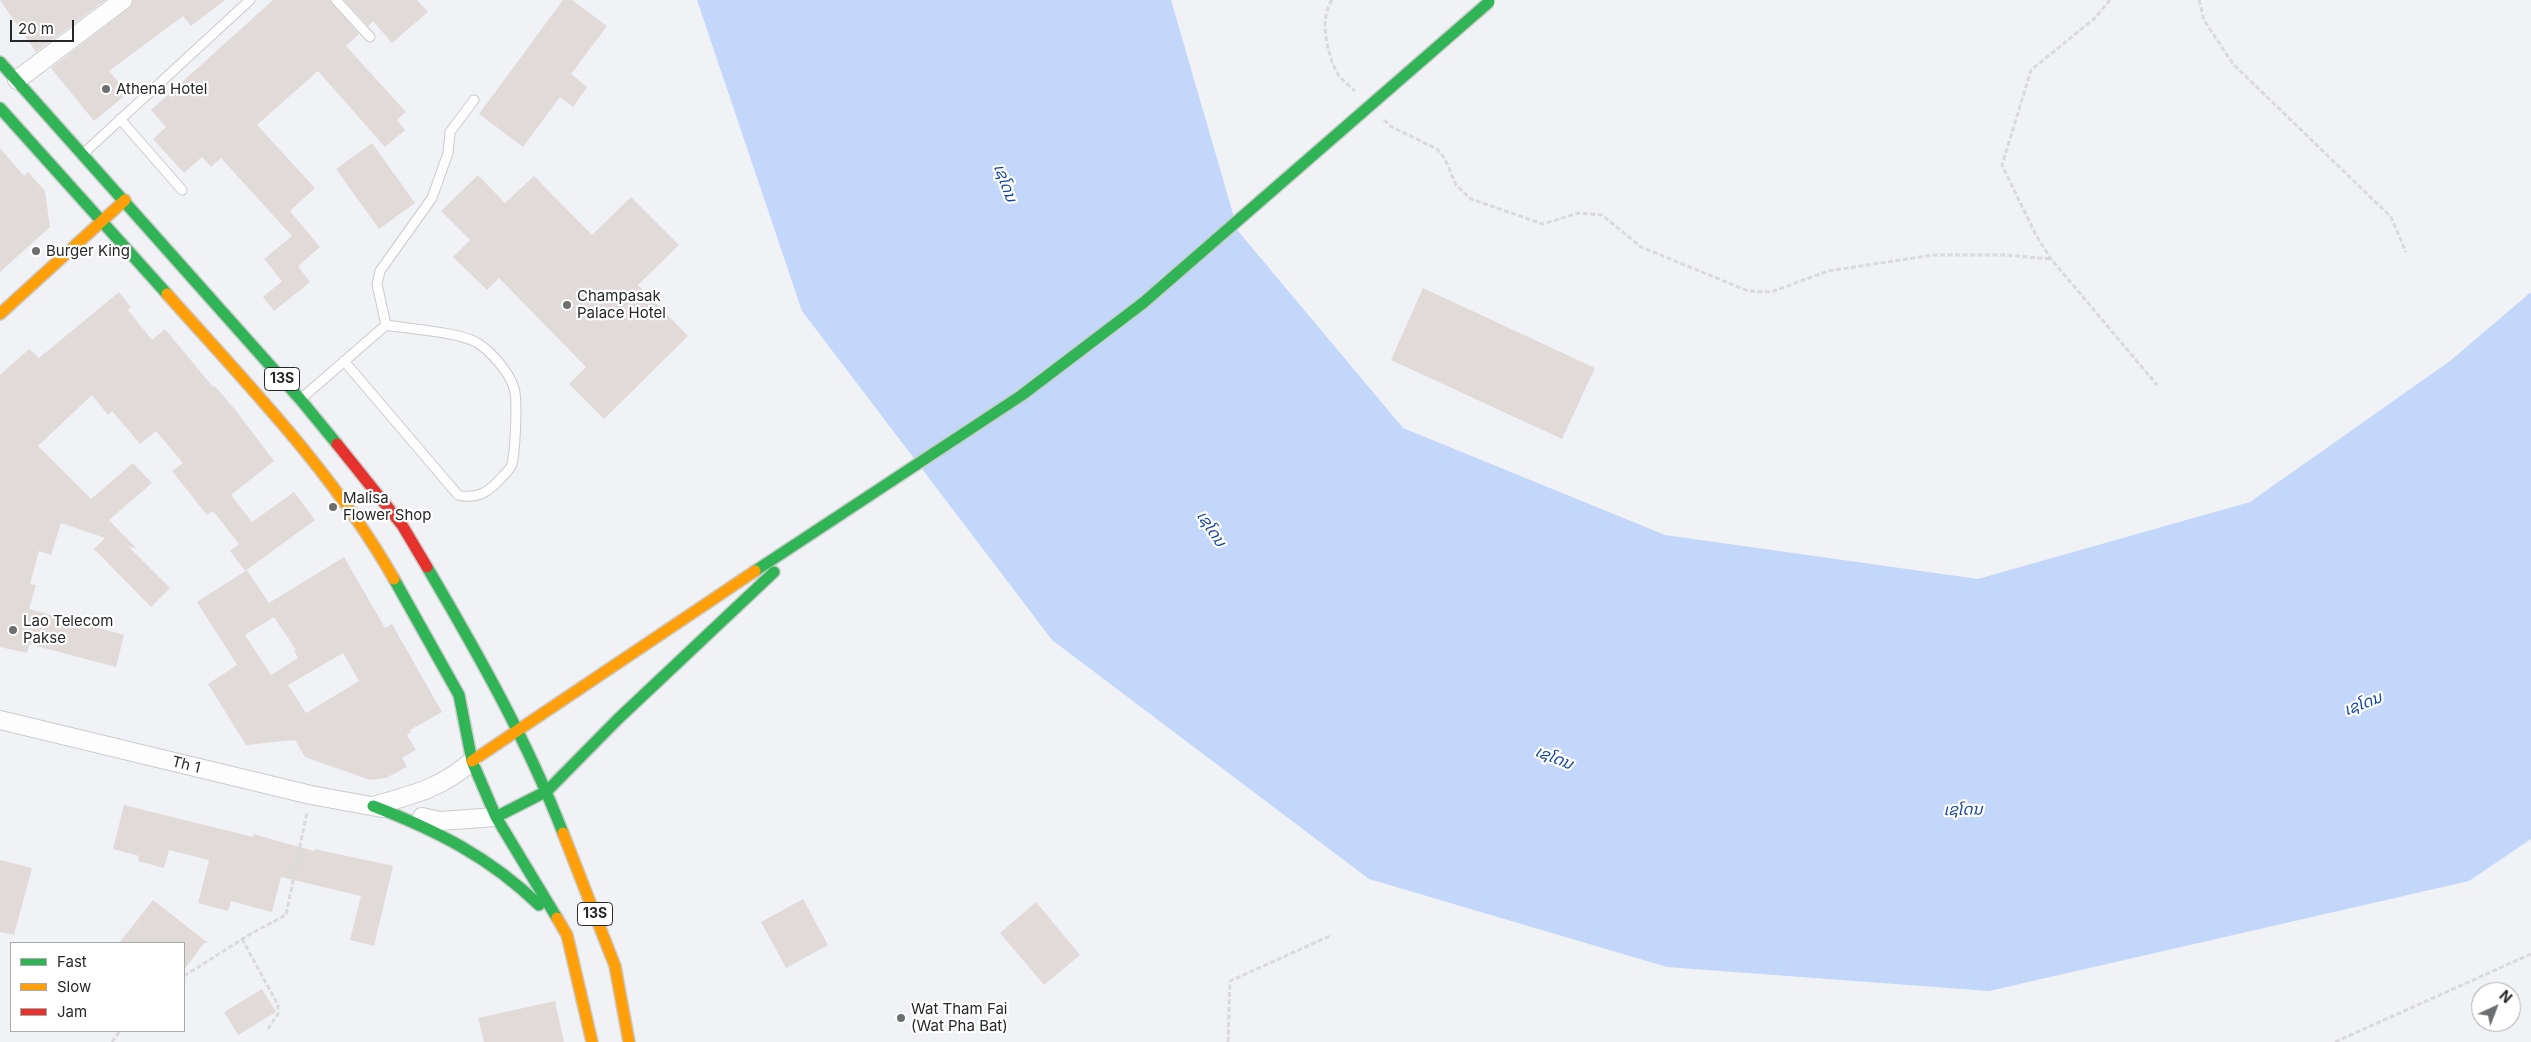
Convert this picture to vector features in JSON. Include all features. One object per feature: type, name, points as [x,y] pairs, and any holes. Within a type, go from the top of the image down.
[{"type":"main road","points":[[472,761],[828,522],[1022,395],[1143,303],[1491,1]]},
{"type":"main road","name":"13S","points":[[0,62],[125,200],[300,399],[402,525],[475,648],[518,730],[547,791],[615,966],[629,1042]]},
{"type":"main road","name":"13S","points":[[0,108],[295,437],[370,537],[459,695],[472,761],[496,817],[568,935],[592,1042]]},
{"type":"main road","points":[[0,314],[125,200]]},
{"type":"main road","points":[[496,817],[547,791],[618,719],[828,522]]},
{"type":"main road","points":[[373,806],[428,826],[480,855],[527,891],[568,935]]},
{"type":"street","points":[[17,80],[123,0]]},
{"type":"street","name":"Th 1","points":[[0,720],[311,795],[440,821],[496,817]]},
{"type":"street","name":"Th 1","points":[[373,806],[427,791],[458,774],[472,761]]},
{"type":"lane","points":[[83,154],[250,0]]},
{"type":"lane","points":[[336,0],[370,37]]},
{"type":"lane","points":[[386,325],[377,284],[380,271],[432,198],[448,153],[450,132],[474,100]]},
{"type":"lane","points":[[120,119],[182,190]]},
{"type":"lane","points":[[300,399],[386,325]]},
{"type":"lane","points":[[344,361],[458,495],[477,496],[492,489],[512,466],[516,401],[509,376],[496,360],[476,342],[458,337],[386,325]]},
{"type":"path","points":[[1332,0],[1329,4],[1324,29],[1329,52],[1337,73],[1356,93]]},
{"type":"path","points":[[2110,0],[2095,18],[2031,70],[2002,165],[2036,235],[2052,259],[2157,385]]},
{"type":"path","points":[[2199,0],[2204,20],[2233,64],[2391,217],[2406,252]]},
{"type":"path","points":[[1383,119],[1390,126],[1437,148],[1445,159],[1456,184],[1471,199],[1543,224],[1578,213],[1602,215],[1641,247],[1748,291],[1771,292],[1828,271],[1933,255],[2006,255],[2052,259]]},
{"type":"path","points":[[185,975],[242,939],[286,915],[311,795]]},
{"type":"path","points":[[1228,1042],[1230,981],[1332,935]]},
{"type":"path","points":[[242,939],[278,1005],[278,1014],[268,1029]]},
{"type":"path","points":[[2335,1042],[2531,954]]},
{"type":"water","name":"ເຊໂດນ","points":[[697,0],[1171,0],[1238,231],[1403,428],[1665,535],[1978,579],[2250,502],[2450,361],[2531,292],[2531,839],[2469,881],[1989,991],[1667,967],[1369,879],[1052,640],[802,311]]},
{"type":"building","points":[[0,0],[105,0],[36,52]]},
{"type":"building","points":[[133,0],[225,0],[191,26],[183,16],[109,71],[128,93],[94,121],[51,68],[129,8]]},
{"type":"building","points":[[273,0],[330,0],[359,34],[346,46],[406,112],[397,120],[405,130],[385,147],[318,71],[257,125],[315,188],[290,211],[320,247],[298,266],[310,282],[274,311],[263,297],[282,281],[264,259],[292,236],[221,158],[211,167],[202,157],[184,173],[153,139],[166,127],[151,110]]},
{"type":"building","points":[[344,0],[417,0],[428,12],[392,43],[373,21],[368,26]]},
{"type":"building","points":[[563,0],[572,0],[607,26],[571,74],[587,87],[573,107],[560,97],[523,147],[479,114]]},
{"type":"building","points":[[372,143],[415,203],[379,229],[336,169]]},
{"type":"building","points":[[0,148],[24,176],[28,172],[45,191],[50,227],[0,272]]},
{"type":"building","points":[[478,175],[505,203],[534,176],[592,235],[631,197],[679,245],[638,285],[688,336],[604,419],[569,384],[586,367],[499,278],[487,290],[453,257],[470,240],[441,211]]},
{"type":"building","points":[[1423,288],[1595,368],[1562,439],[1391,360]]},
{"type":"building","points":[[119,292],[131,307],[128,310],[152,340],[165,329],[213,387],[215,386],[237,412],[274,461],[231,495],[252,522],[294,492],[315,520],[245,571],[230,551],[239,544],[213,511],[207,515],[172,471],[183,463],[156,431],[140,444],[112,411],[108,415],[92,395],[38,446],[91,499],[133,463],[152,483],[109,520],[137,549],[128,546],[170,588],[151,607],[94,549],[105,538],[61,523],[51,555],[39,551],[30,584],[36,585],[29,609],[124,635],[116,667],[29,644],[27,653],[0,647],[0,375],[29,349],[39,358]]},
{"type":"building","points":[[344,557],[385,628],[392,624],[442,712],[410,730],[411,732],[407,735],[416,750],[402,758],[407,767],[386,778],[370,780],[305,757],[295,740],[246,745],[208,684],[237,665],[197,602],[247,570],[269,603]],"holes":[[[274,617],[296,650],[294,651],[298,658],[271,675],[245,635]],[[343,653],[359,681],[306,713],[288,685]]]},
{"type":"building","points":[[124,805],[253,837],[253,834],[314,851],[315,849],[393,866],[374,946],[350,940],[361,896],[281,877],[272,912],[231,901],[228,911],[198,903],[209,860],[169,850],[164,868],[138,861],[139,856],[113,849]]},
{"type":"building","points":[[0,860],[32,868],[14,935],[0,932]]},
{"type":"building","points":[[803,899],[828,945],[786,968],[761,922]]},
{"type":"building","points":[[153,900],[208,943],[204,943],[185,969],[185,942],[120,942]]},
{"type":"building","points":[[1036,902],[1080,955],[1044,985],[1000,933]]},
{"type":"building","points":[[262,989],[276,1012],[238,1035],[224,1012]]},
{"type":"building","points":[[555,1001],[564,1042],[484,1042],[478,1018]]},
{"type":"traffic: fast","points":[[1143,303],[1489,2]]},
{"type":"traffic: fast","points":[[0,62],[300,399],[337,444]]},
{"type":"traffic: fast","points":[[0,108],[167,294]]},
{"type":"traffic: fast","points":[[755,571],[1022,395],[1143,303]]},
{"type":"traffic: fast","points":[[427,567],[465,632],[518,731],[563,833]]},
{"type":"traffic: fast","points":[[496,817],[547,791],[618,719],[774,572]]},
{"type":"traffic: fast","points":[[394,579],[459,695],[472,761],[496,817],[557,918]]},
{"type":"traffic: fast","points":[[373,806],[441,835],[462,847],[502,873],[539,905]]},
{"type":"traffic: slow","points":[[0,314],[125,200]]},
{"type":"traffic: slow","points":[[167,294],[259,396],[317,466],[345,503],[394,579]]},
{"type":"traffic: slow","points":[[472,761],[755,571]]},
{"type":"traffic: slow","points":[[563,833],[615,966],[629,1042]]},
{"type":"traffic: slow","points":[[557,918],[567,935],[592,1042]]},
{"type":"traffic: jam","points":[[337,444],[402,525],[427,567]]},
{"type":"place","name":"Athena Hotel","points":[[106,89]]},
{"type":"place","name":"Burger King","points":[[36,251]]},
{"type":"place","name":"Champasak Palace Hotel","points":[[567,305]]},
{"type":"place","name":"Malisa Flower Shop","points":[[333,507]]},
{"type":"place","name":"Lao Telecom Pakse","points":[[13,630]]},
{"type":"place","name":"Wat Tham Fai (Wat Pha Bat)","points":[[901,1018]]}]
